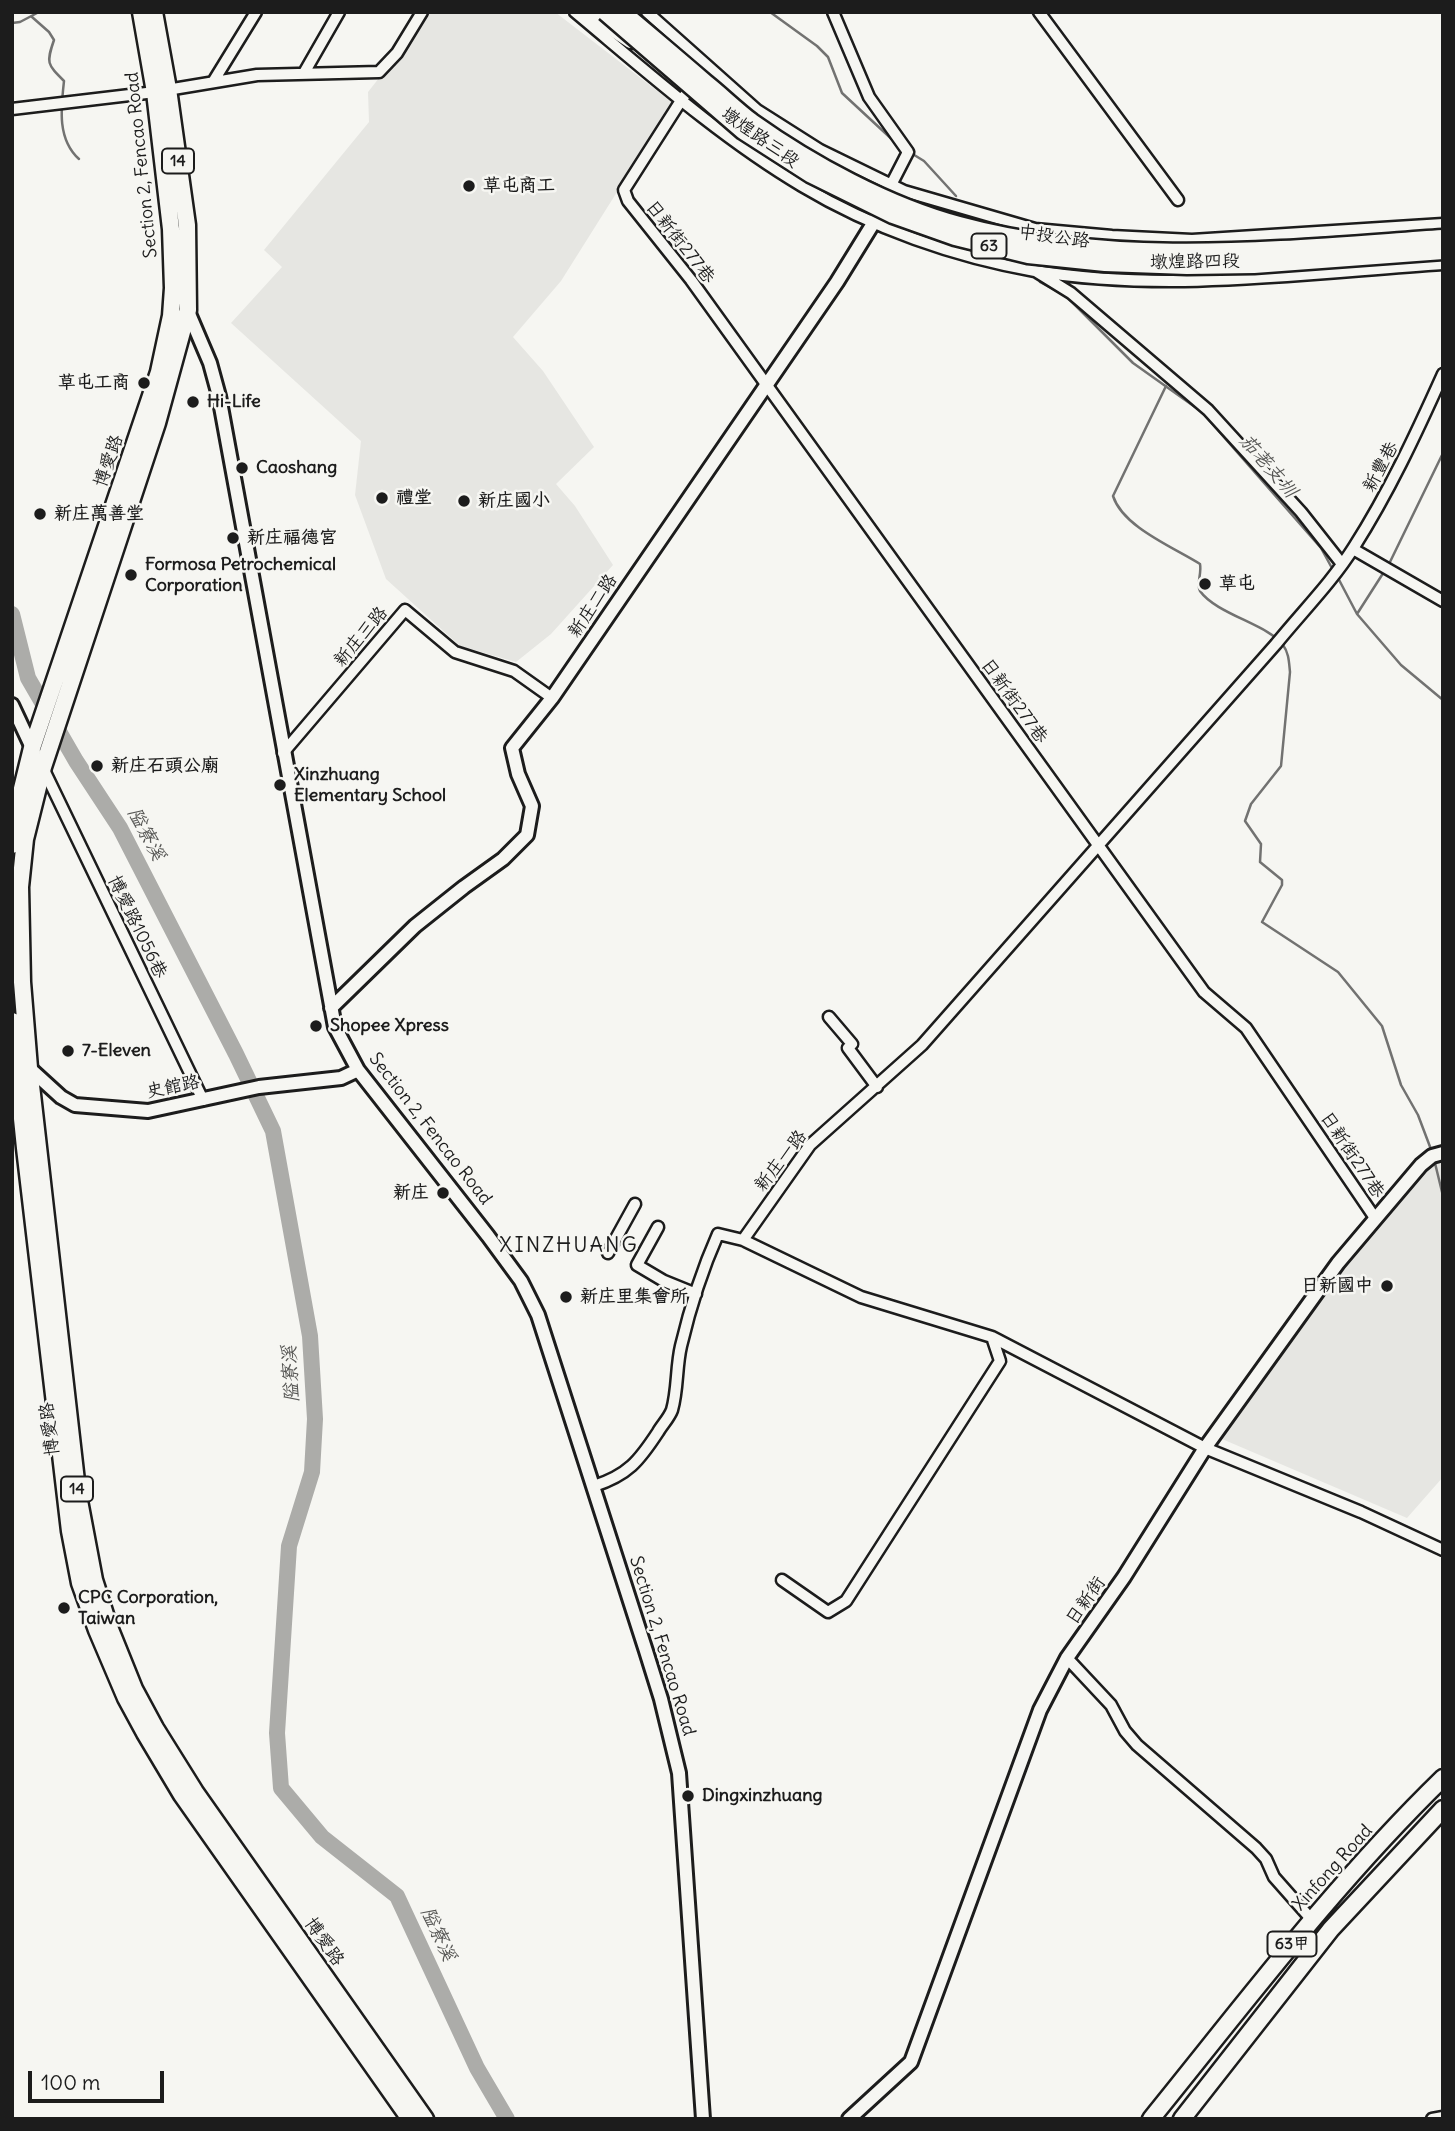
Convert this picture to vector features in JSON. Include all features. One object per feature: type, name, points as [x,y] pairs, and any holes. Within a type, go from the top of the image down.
[{"type":"main road","name":"Section 2, Fencao Road","points":[[141,12],[161,90],[187,225],[188,310]]},
{"type":"main road","name":"Section 2, Fencao Road","points":[[154,12],[172,229],[173,288]]},
{"type":"main road","points":[[589,12],[656,49]]},
{"type":"main road","name":"中投公路","points":[[605,12],[750,121],[815,162],[897,204],[957,225],[1027,241],[1187,252],[1254,251],[1443,237]]},
{"type":"main road","name":"中投公路","points":[[622,12],[656,49],[743,131],[810,174],[893,215],[979,243],[1028,255],[1054,258],[1187,266],[1443,251]]},
{"type":"main road","points":[[628,12],[656,49]]},
{"type":"main road","name":"博愛路","points":[[87,1581],[29,1068],[22,982],[20,887],[25,839],[43,767],[159,372],[171,316],[173,288]]},
{"type":"main road","name":"博愛路","points":[[32,748],[169,384],[188,310]]},
{"type":"main road","name":"14","points":[[12,845],[16,813],[32,748]]},
{"type":"main road","name":"博愛路","points":[[12,1021],[24,1148],[70,1531],[126,1698],[182,1795],[410,2119]]},
{"type":"main road","name":"博愛路","points":[[103,1628],[155,1728],[195,1792],[425,2119]]},
{"type":"main road","name":"Xinfong Road","points":[[1151,2119],[1312,1920],[1416,1804],[1443,1778]]},
{"type":"main road","name":"63甲","points":[[1182,2119],[1331,1929],[1443,1809]]},
{"type":"street","points":[[213,82],[256,12]]},
{"type":"street","points":[[304,73],[339,12]]},
{"type":"street","points":[[12,109],[257,75],[379,72],[397,53],[422,12]]},
{"type":"street","name":"墩煌路三段","points":[[575,12],[746,151],[804,187],[874,222],[951,251]]},
{"type":"street","name":"墩煌路三段","points":[[647,12],[757,110],[820,150],[891,185],[954,207]]},
{"type":"street","points":[[833,12],[869,97],[908,152],[891,185]]},
{"type":"street","points":[[1039,12],[1178,200]]},
{"type":"street","points":[[682,99],[707,67]]},
{"type":"street","name":"日新街277巷","points":[[682,99],[624,190],[628,201],[691,280],[1204,992],[1246,1028],[1376,1218]]},
{"type":"street","name":"新庄二路","points":[[331,1007],[415,926],[503,859],[527,835],[532,806],[517,774],[512,748],[551,698],[837,282],[874,222],[891,185]]},
{"type":"street","name":"墩煌路四段","points":[[954,207],[1035,229],[1192,240],[1443,224]]},
{"type":"street","points":[[970,211],[1016,259],[1071,293],[1208,410],[1301,512],[1338,569]]},
{"type":"street","name":"墩煌路四段","points":[[951,251],[1035,271],[1189,280],[1443,264]]},
{"type":"street","name":"Section 2, Fencao Road","points":[[173,288],[188,310],[210,363],[219,396],[335,1027],[358,1070],[455,1191],[521,1282],[538,1315],[661,1699],[679,1773],[703,2119]]},
{"type":"street","name":"新豐巷","points":[[1098,845],[1353,549],[1404,463],[1443,374]]},
{"type":"street","points":[[1353,549],[1443,601]]},
{"type":"street","name":"新庄三路","points":[[283,753],[405,610],[456,652],[514,671],[551,698]]},
{"type":"street","points":[[12,705],[43,767]]},
{"type":"street","name":"博愛路1056巷","points":[[43,767],[207,1099]]},
{"type":"street","name":"新庄一路","points":[[743,1240],[810,1145],[922,1045],[1098,845]]},
{"type":"street","points":[[829,1017],[852,1044],[848,1048],[877,1087]]},
{"type":"street","name":"史館路","points":[[14,1052],[61,1097],[75,1105],[148,1111],[259,1087],[341,1077],[358,1070]]},
{"type":"street","name":"日新街","points":[[849,2119],[911,2062],[1040,1710],[1067,1658],[1124,1577],[1205,1448],[1338,1263],[1420,1166],[1432,1156],[1443,1153]]},
{"type":"street","points":[[608,1253],[635,1205]]},
{"type":"street","points":[[658,1227],[637,1265],[696,1294]]},
{"type":"street","points":[[594,1486],[614,1479],[633,1467],[671,1412],[680,1348],[703,1267],[718,1234],[743,1240],[861,1297],[992,1337],[1205,1448],[1361,1511],[1443,1550]]},
{"type":"street","points":[[782,1580],[828,1612],[846,1601],[1000,1362],[992,1337]]},
{"type":"street","points":[[1067,1658],[1111,1705],[1125,1731],[1137,1745],[1256,1848],[1266,1860],[1274,1877],[1312,1920]]},
{"type":"street","points":[[1432,2119],[1443,2117]]},
{"type":"shaded area","name":"草屯商工","points":[[431,12],[555,12],[673,103],[561,281],[513,337],[543,371],[594,447],[556,484],[575,506],[613,565],[551,634],[516,662],[460,646],[386,579],[355,495],[361,441],[231,323],[282,267],[264,250],[369,122],[368,92]]},
{"type":"shaded area","name":"日新國中","points":[[1440,1161],[1443,1173],[1443,1477],[1407,1518],[1222,1439],[1376,1224],[1430,1163]]},
{"type":"waterway","points":[[12,23],[39,12]]},
{"type":"waterway","points":[[770,12],[828,57],[842,93],[897,144]]},
{"type":"waterway","points":[[32,17],[54,40],[49,59],[51,67],[64,81],[64,133],[79,159]]},
{"type":"waterway","points":[[911,153],[924,161],[956,196]]},
{"type":"waterway","name":"茄荖支圳","points":[[1040,282],[1066,296],[1133,363],[1202,412],[1321,548],[1333,570]]},
{"type":"waterway","points":[[1166,386],[1113,496],[1127,517],[1138,527],[1200,564],[1199,588],[1208,599],[1266,631],[1285,648],[1290,672],[1281,766],[1251,804],[1245,821],[1261,844],[1260,862],[1282,880],[1282,885],[1262,922],[1338,972],[1382,1026],[1401,1085],[1418,1115],[1432,1152]]},
{"type":"waterway","points":[[1357,614],[1389,564],[1443,453]]},
{"type":"waterway","name":"茄荖支圳","points":[[1337,576],[1357,614],[1401,665],[1443,700]]},
{"type":"waterway","name":"隘寮溪","points":[[12,614],[28,678],[76,761],[120,828],[273,1131],[310,1336],[315,1419],[312,1472],[289,1546],[277,1733],[281,1788],[322,1837],[397,1896],[477,2068],[507,2119]]},
{"type":"waterway","points":[[1434,1159],[1443,1196]]},
{"type":"place","name":"草屯商工","points":[[469,186]]},
{"type":"place","name":"草屯工商","points":[[144,383]]},
{"type":"place","name":"Hi-Life","points":[[193,402]]},
{"type":"place","name":"Caoshang","points":[[242,468]]},
{"type":"place","name":"禮堂","points":[[382,498]]},
{"type":"place","name":"新庄國小","points":[[464,501]]},
{"type":"place","name":"新庄萬善堂","points":[[40,514]]},
{"type":"place","name":"新庄福德宮","points":[[233,538]]},
{"type":"place","name":"Formosa Petrochemical Corporation","points":[[131,575]]},
{"type":"place","name":"草屯","points":[[1205,584]]},
{"type":"place","name":"新庄石頭公廟","points":[[97,766]]},
{"type":"place","name":"Xinzhuang Elementary School","points":[[280,785]]},
{"type":"place","name":"Shopee Xpress","points":[[316,1026]]},
{"type":"place","name":"7-Eleven","points":[[68,1051]]},
{"type":"place","name":"新庄","points":[[443,1193]]},
{"type":"place","name":"日新國中","points":[[1387,1286]]},
{"type":"place","name":"新庄里集會所","points":[[566,1297]]},
{"type":"place","name":"CPC Corporation, Taiwan","points":[[64,1608]]},
{"type":"place","name":"Dingxinzhuang","points":[[688,1796]]},
{"type":"district","name":"XINZHUANG","points":[[569,1246]]}]
